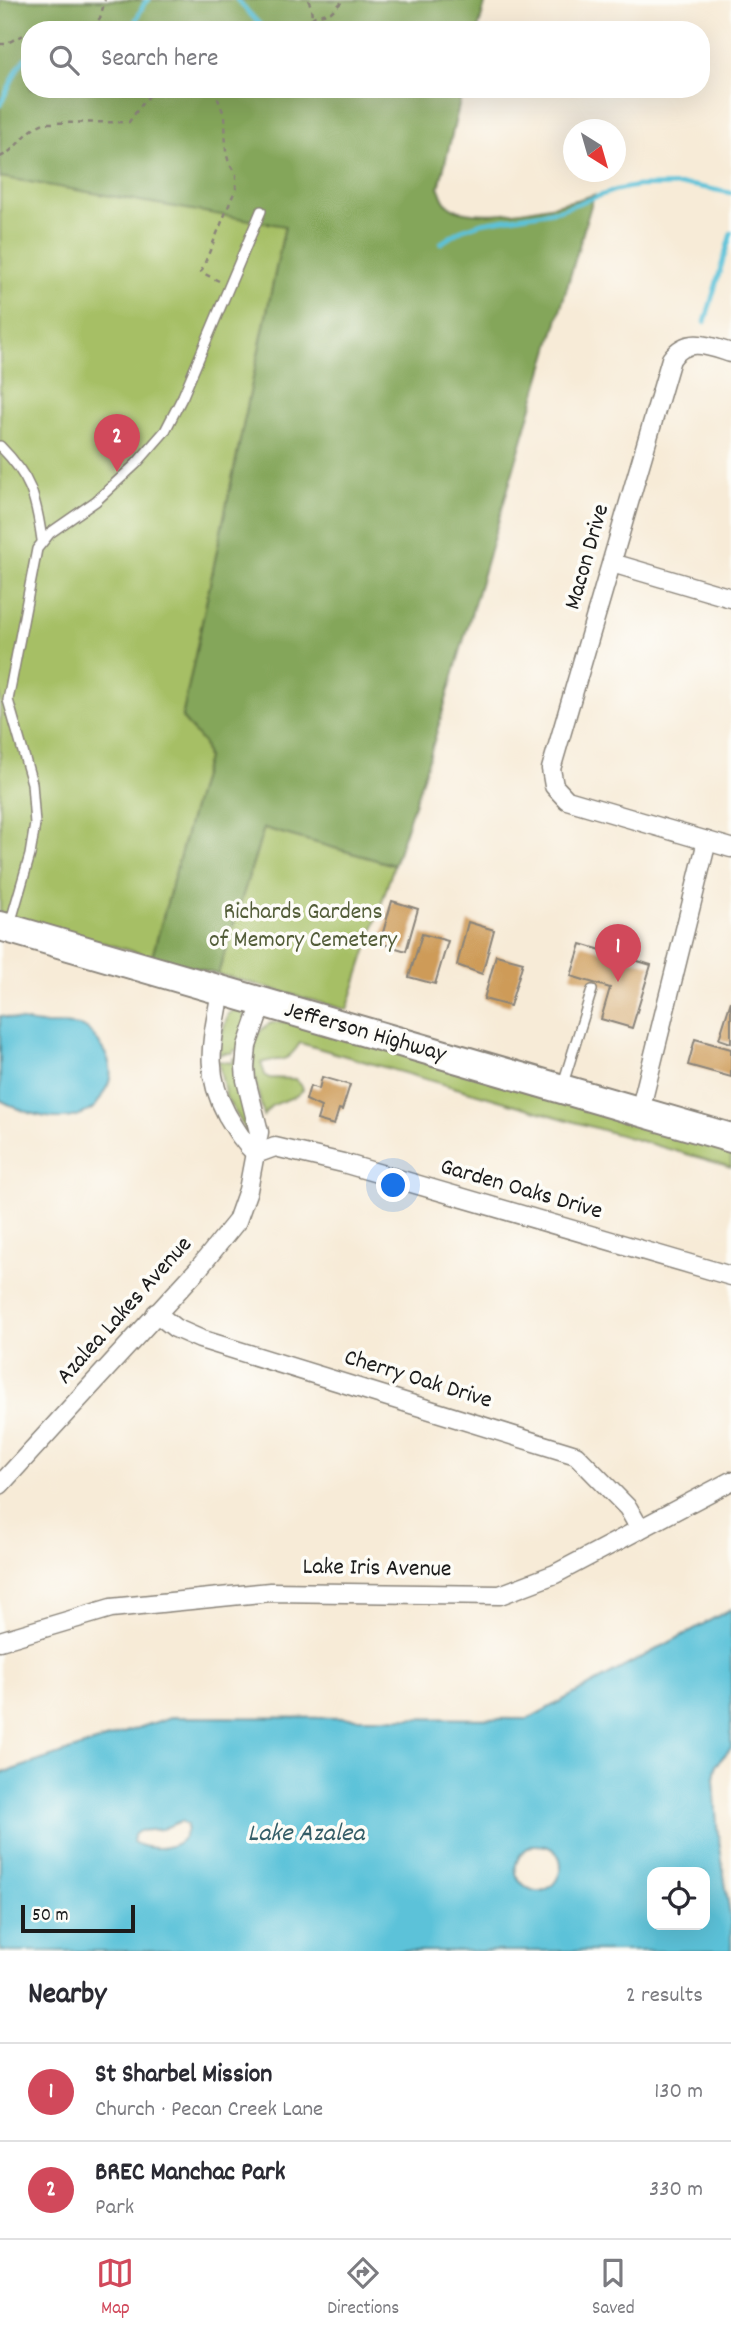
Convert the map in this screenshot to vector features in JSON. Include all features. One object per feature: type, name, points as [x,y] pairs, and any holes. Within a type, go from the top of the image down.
[{"type":"main road","name":"Jefferson Highway","points":[[4,928],[731,1138]]},
{"type":"street","name":"Macon Drive","points":[[707,841],[566,800],[554,786],[551,769],[669,364],[682,347],[699,344],[731,353]]},
{"type":"street","points":[[612,563],[731,597]]},
{"type":"street","points":[[640,1111],[707,841],[731,848]]},
{"type":"street","points":[[221,991],[212,1047],[212,1078],[219,1101],[241,1141],[256,1154]]},
{"type":"street","name":"Azalea Lakes Avenue","points":[[0,1485],[198,1269],[237,1221],[248,1190],[259,1132],[245,1067],[247,1046],[262,1003]]},
{"type":"street","name":"Garden Oaks Drive","points":[[256,1154],[275,1147],[343,1163],[731,1276]]},
{"type":"street","name":"Cherry Oak Drive","points":[[156,1313],[176,1328],[200,1339],[576,1455],[628,1508],[640,1529]]},
{"type":"street","name":"Lake Iris Avenue","points":[[0,1641],[111,1608],[270,1592],[500,1595],[555,1574],[731,1481]]},
{"type":"lane","points":[[4,928],[30,855],[35,824],[32,783],[8,701],[37,549],[42,540],[96,501],[136,464],[165,431],[183,396],[261,211]]},
{"type":"lane","points":[[0,446],[18,464],[32,488],[42,540]]},
{"type":"lane","points":[[0,716],[13,719]]},
{"type":"lane","points":[[561,1089],[592,990]]},
{"type":"path","points":[[98,21],[105,0]]},
{"type":"path","points":[[308,0],[312,18]]},
{"type":"path","points":[[308,21],[331,12],[344,0]]},
{"type":"path","points":[[0,44],[21,36]]},
{"type":"path","points":[[0,157],[9,152],[31,129],[44,123],[129,122],[147,98]]},
{"type":"path","points":[[218,98],[225,117],[226,152],[236,175],[236,188],[201,272],[229,285]]},
{"type":"green space","points":[[0,0],[486,0],[480,21],[21,21],[21,98],[461,98],[439,188],[446,203],[458,210],[495,213],[540,208],[594,195],[427,765],[394,865],[264,828],[218,974],[152,957],[207,758],[204,744],[182,718],[285,226],[0,177]]},
{"type":"green space","points":[[0,177],[285,225],[182,718],[204,744],[207,758],[152,957],[0,913]]},
{"type":"green space","name":"Richards Gardens of Memory Cemetery","points":[[264,828],[394,865],[347,1010],[218,974]]},
{"type":"green space","points":[[236,1009],[244,1012],[246,1023],[239,1050],[219,1055],[228,1014]]},
{"type":"green space","points":[[290,1021],[731,1147],[731,1167],[300,1043],[286,1058],[261,1063],[265,1075],[269,1078],[295,1079],[303,1090],[296,1096],[271,1106],[264,1116],[253,1067],[255,1041],[260,1031],[269,1024]]},
{"type":"green space","points":[[233,1058],[238,1059],[252,1140],[226,1097],[218,1061],[233,1063]]},
{"type":"water","points":[[0,1016],[37,1023],[76,1025],[90,1032],[110,1065],[107,1087],[96,1106],[81,1115],[57,1118],[33,1114],[0,1100]]},
{"type":"water","name":"Lake Azalea","points":[[731,1609],[731,1748],[716,1765],[714,1779],[717,1826],[731,1923],[731,1951],[0,1951],[0,1774],[171,1717],[528,1719]],"holes":[[[181,1821],[187,1825],[186,1834],[181,1840],[166,1847],[148,1847],[133,1842],[134,1835],[139,1831],[162,1829]],[[534,1845],[549,1848],[558,1855],[561,1865],[559,1875],[545,1890],[534,1891],[523,1884],[516,1873],[520,1856]]]},
{"type":"building","points":[[392,901],[418,909],[406,951],[380,943]]},
{"type":"building","points":[[468,922],[494,930],[482,974],[457,965]]},
{"type":"building","points":[[422,934],[448,941],[435,984],[409,977]]},
{"type":"building","points":[[581,944],[651,965],[632,1028],[601,1019],[610,988],[571,976]]},
{"type":"building","points":[[496,955],[523,962],[510,1006],[484,999]]},
{"type":"building","points":[[731,1001],[731,1043],[719,1039]]},
{"type":"building","points":[[695,1039],[731,1049],[731,1077],[688,1065]]},
{"type":"building","points":[[322,1077],[350,1085],[334,1125],[317,1120],[321,1107],[306,1100],[310,1086],[319,1089]]},
{"type":"waterway","points":[[136,21],[145,2],[149,0]]},
{"type":"waterway","points":[[237,0],[257,21]]},
{"type":"waterway","points":[[0,105],[21,64]]},
{"type":"waterway","points":[[441,243],[461,230],[481,223],[559,210],[616,190],[637,186],[690,185],[731,193]]},
{"type":"waterway","points":[[705,322],[731,233]]},
{"type":"place","name":"BREC Manchac Park","points":[[117,472]]},
{"type":"place","name":"St Sharbel Mission","points":[[618,982]]}]
